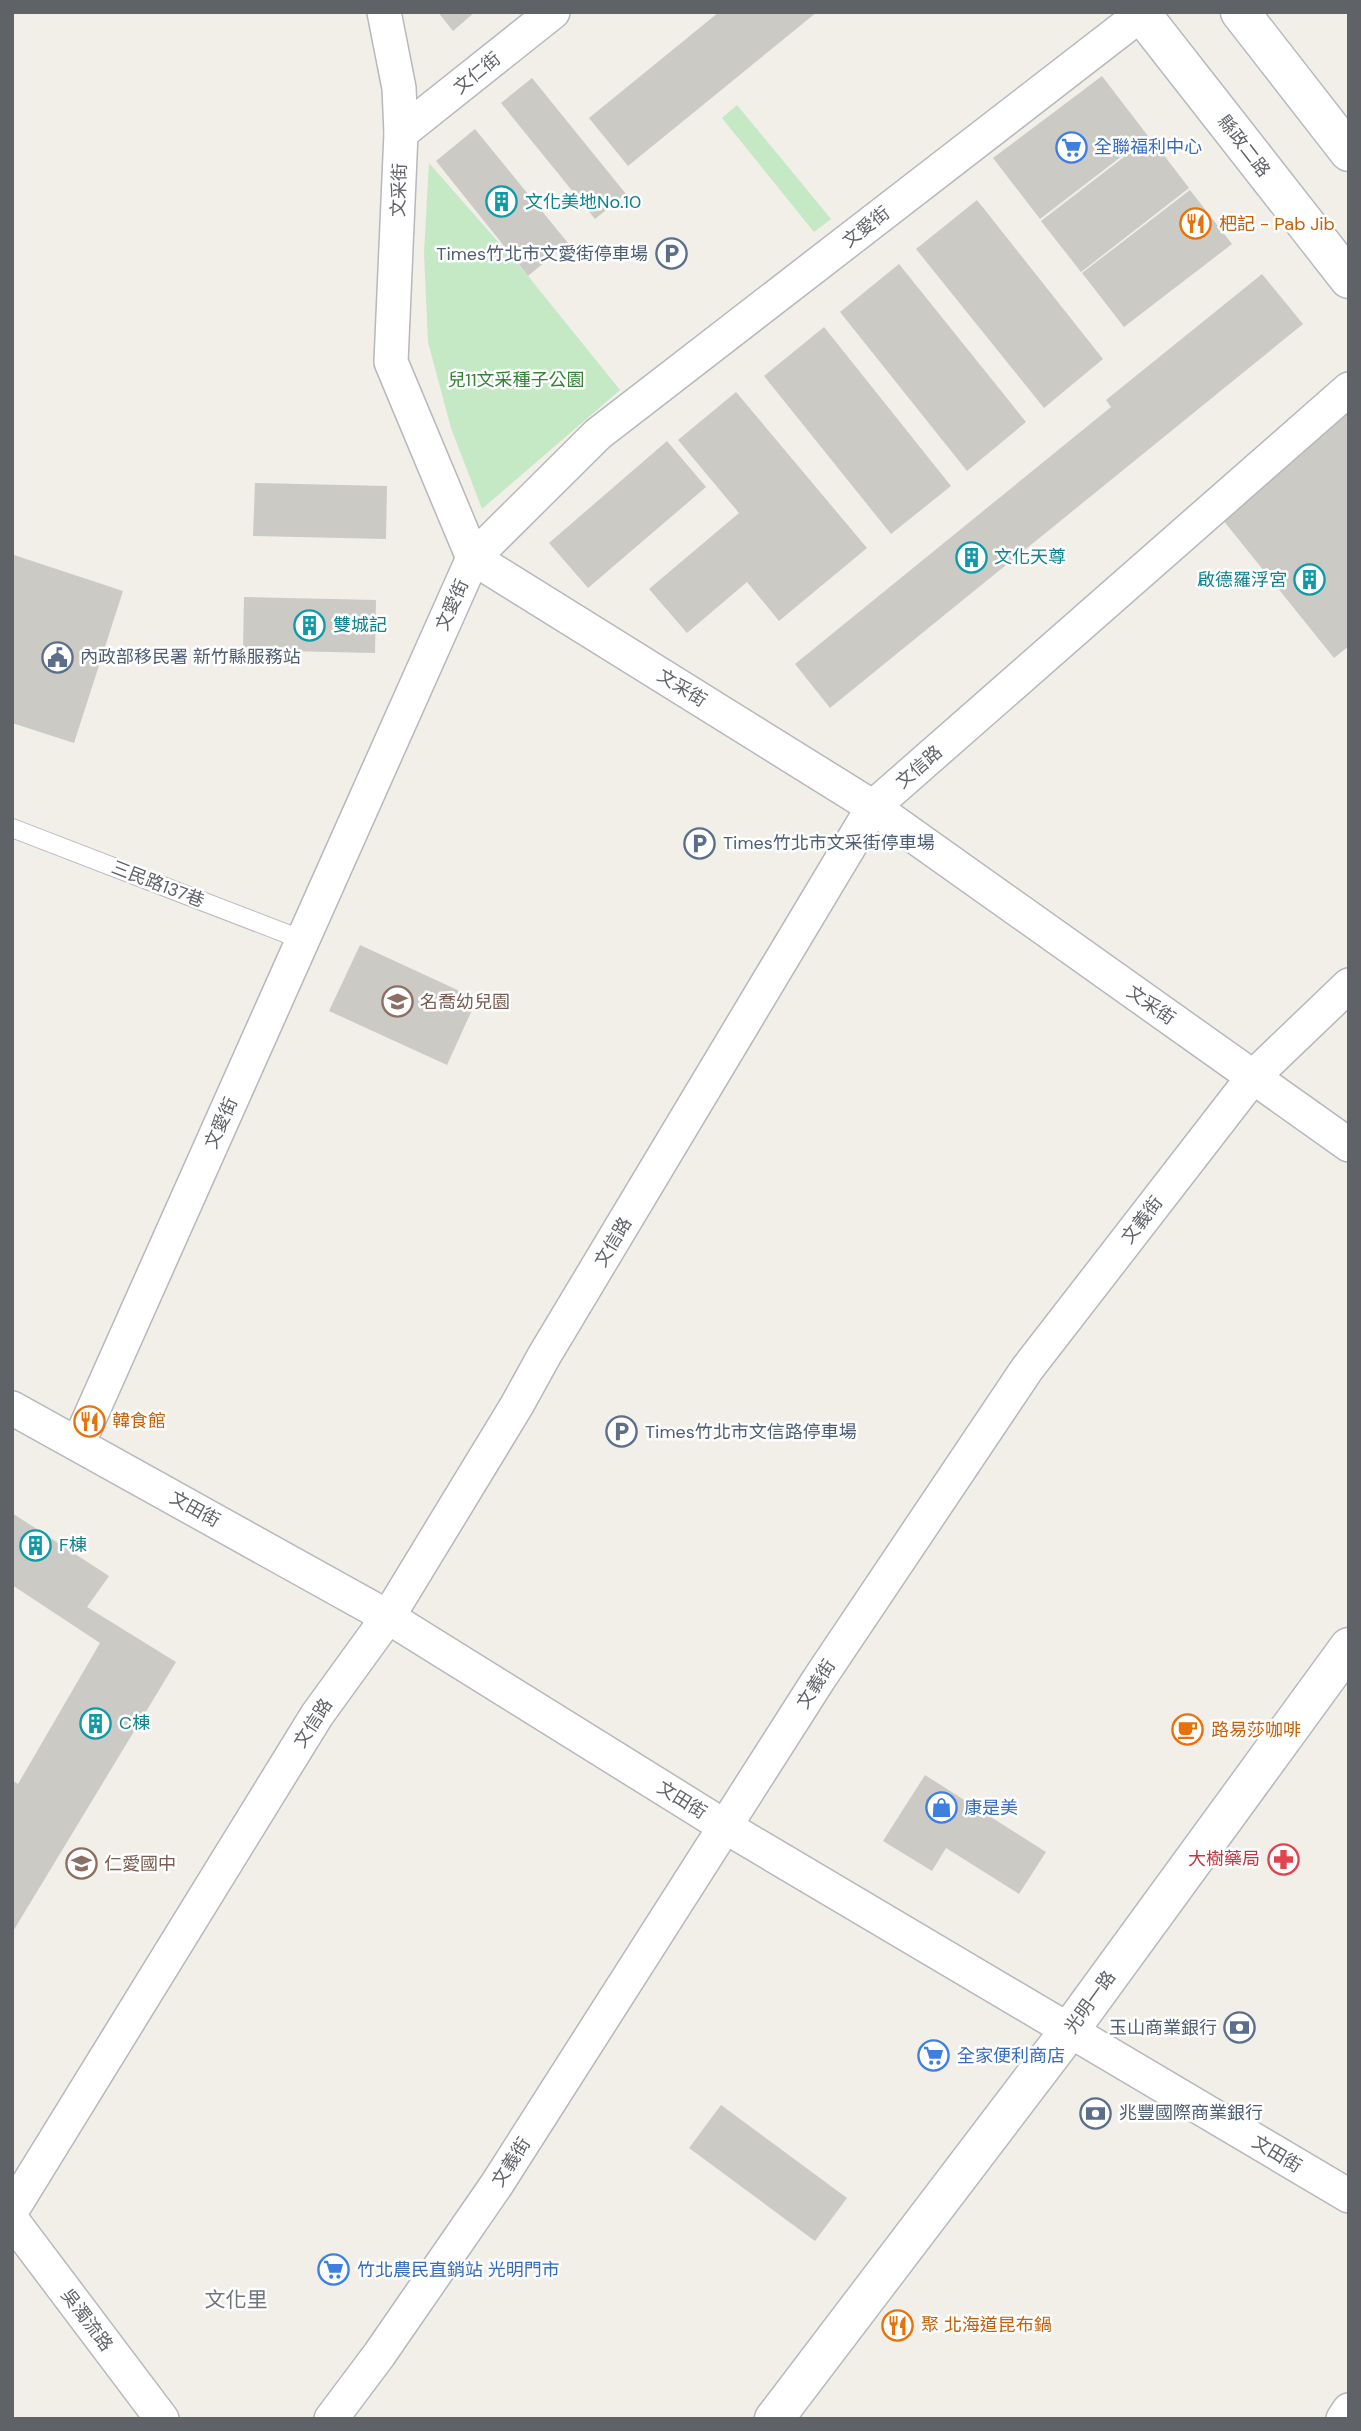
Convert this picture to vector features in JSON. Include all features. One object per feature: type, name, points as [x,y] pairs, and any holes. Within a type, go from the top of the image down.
[{"type":"street","name":"文采街","points":[[384,12],[399,88],[401,133],[391,362],[473,558],[873,807],[1349,1145]]},
{"type":"street","name":"文仁街","points":[[401,133],[553,12]]},
{"type":"street","points":[[1240,12],[1349,152]]},
{"type":"street","name":"縣政二路","points":[[1142,13],[1349,279]]},
{"type":"street","name":"文愛街","points":[[78,1444],[473,558],[597,434],[1142,13]]},
{"type":"street","name":"文信路","points":[[12,2210],[317,1715],[388,1616],[517,1405],[873,807],[1349,389]]},
{"type":"street","name":"文義街","points":[[331,2419],[379,2355],[497,2184],[819,1679],[1027,1369],[1253,1077],[1349,985]]},
{"type":"street","name":"文田街","points":[[12,1408],[388,1616],[724,1826],[1349,2196]]},
{"type":"street","name":"光明一路","points":[[774,2419],[1069,2031],[1349,1647]]},
{"type":"street","name":"吳濁流路","points":[[12,2220],[162,2419]]},
{"type":"street","points":[[1343,2419],[1349,2410]]},
{"type":"lane","name":"三民路137巷","points":[[12,828],[303,940]]},
{"type":"green space","points":[[737,105],[831,219],[814,232],[722,118]]},
{"type":"green space","name":"兒11文采種子公園","points":[[429,163],[528,276],[620,390],[482,509],[451,428],[428,342],[424,253]]},
{"type":"building","points":[[438,12],[475,12],[453,31]]},
{"type":"building","points":[[719,12],[817,12],[628,166],[589,118]]},
{"type":"building","name":"全聯福利中心","points":[[1102,76],[1148,136],[1040,219],[993,158]]},
{"type":"building","name":"文化美地No.10","points":[[532,78],[626,194],[595,219],[501,103]]},
{"type":"building","name":"文化美地No.10","points":[[475,129],[568,243],[528,276],[436,161]]},
{"type":"building","points":[[1150,137],[1189,188],[1081,272],[1041,221]]},
{"type":"building","points":[[1190,190],[1232,244],[1124,327],[1082,273]]},
{"type":"building","points":[[977,200],[1103,359],[1044,408],[916,249]]},
{"type":"building","points":[[899,264],[1026,422],[967,471],[840,312]]},
{"type":"building","name":"文化天尊","points":[[1262,274],[1303,324],[830,708],[795,664],[1111,407],[1106,400]]},
{"type":"building","points":[[824,327],[951,486],[891,534],[764,376]]},
{"type":"building","points":[[736,392],[867,548],[779,621],[747,582],[687,633],[649,589],[739,513],[678,440]]},
{"type":"building","name":"啟德羅浮宮","points":[[1349,401],[1349,646],[1334,658],[1219,515]]},
{"type":"building","points":[[667,441],[706,487],[588,588],[549,543]]},
{"type":"building","points":[[255,483],[387,486],[386,539],[253,536]]},
{"type":"building","name":"內政部移民署 新竹縣服務站","points":[[14,555],[123,591],[74,743],[12,723]]},
{"type":"building","name":"雙城記","points":[[244,597],[376,600],[375,653],[243,650]]},
{"type":"building","name":"名喬幼兒園","points":[[360,945],[477,999],[447,1065],[329,1011]]},
{"type":"building","name":"C棟","points":[[12,1513],[109,1576],[87,1607],[176,1662],[12,1933],[12,1780],[18,1784],[100,1643],[12,1585]]},
{"type":"building","name":"康是美","points":[[925,1775],[1046,1852],[1019,1894],[946,1848],[932,1871],[883,1841]]},
{"type":"building","points":[[721,2105],[847,2198],[815,2241],[689,2148]]},
{"type":"place","name":"全聯福利中心","points":[[1071,147]]},
{"type":"place","name":"文化美地No.10","points":[[502,202]]},
{"type":"place","name":"杷記 - Pab Jib","points":[[1196,224]]},
{"type":"place","name":"Times竹北市文愛街停車場","points":[[671,254]]},
{"type":"place","name":"文化天尊","points":[[971,557]]},
{"type":"place","name":"啟德羅浮宮","points":[[1310,580]]},
{"type":"place","name":"雙城記","points":[[310,625]]},
{"type":"place","name":"內政部移民署 新竹縣服務站","points":[[57,657]]},
{"type":"place","name":"Times竹北市文采街停車場","points":[[700,843]]},
{"type":"place","name":"名喬幼兒園","points":[[397,1002]]},
{"type":"place","name":"韓食館","points":[[89,1421]]},
{"type":"place","name":"Times竹北市文信路停車場","points":[[622,1432]]},
{"type":"place","name":"F棟","points":[[36,1545]]},
{"type":"place","name":"C棟","points":[[96,1723]]},
{"type":"place","name":"路易莎咖啡","points":[[1188,1730]]},
{"type":"place","name":"康是美","points":[[941,1808]]},
{"type":"place","name":"大樹藥局","points":[[1283,1859]]},
{"type":"place","name":"仁愛國中","points":[[81,1864]]},
{"type":"place","name":"玉山商業銀行","points":[[1240,2028]]},
{"type":"place","name":"全家便利商店","points":[[934,2056]]},
{"type":"place","name":"兆豐國際商業銀行","points":[[1096,2113]]},
{"type":"place","name":"竹北農民直銷站 光明門市","points":[[334,2270]]},
{"type":"place","name":"聚 北海道昆布鍋","points":[[898,2325]]},
{"type":"district","name":"文化里","points":[[236,2300]]}]
